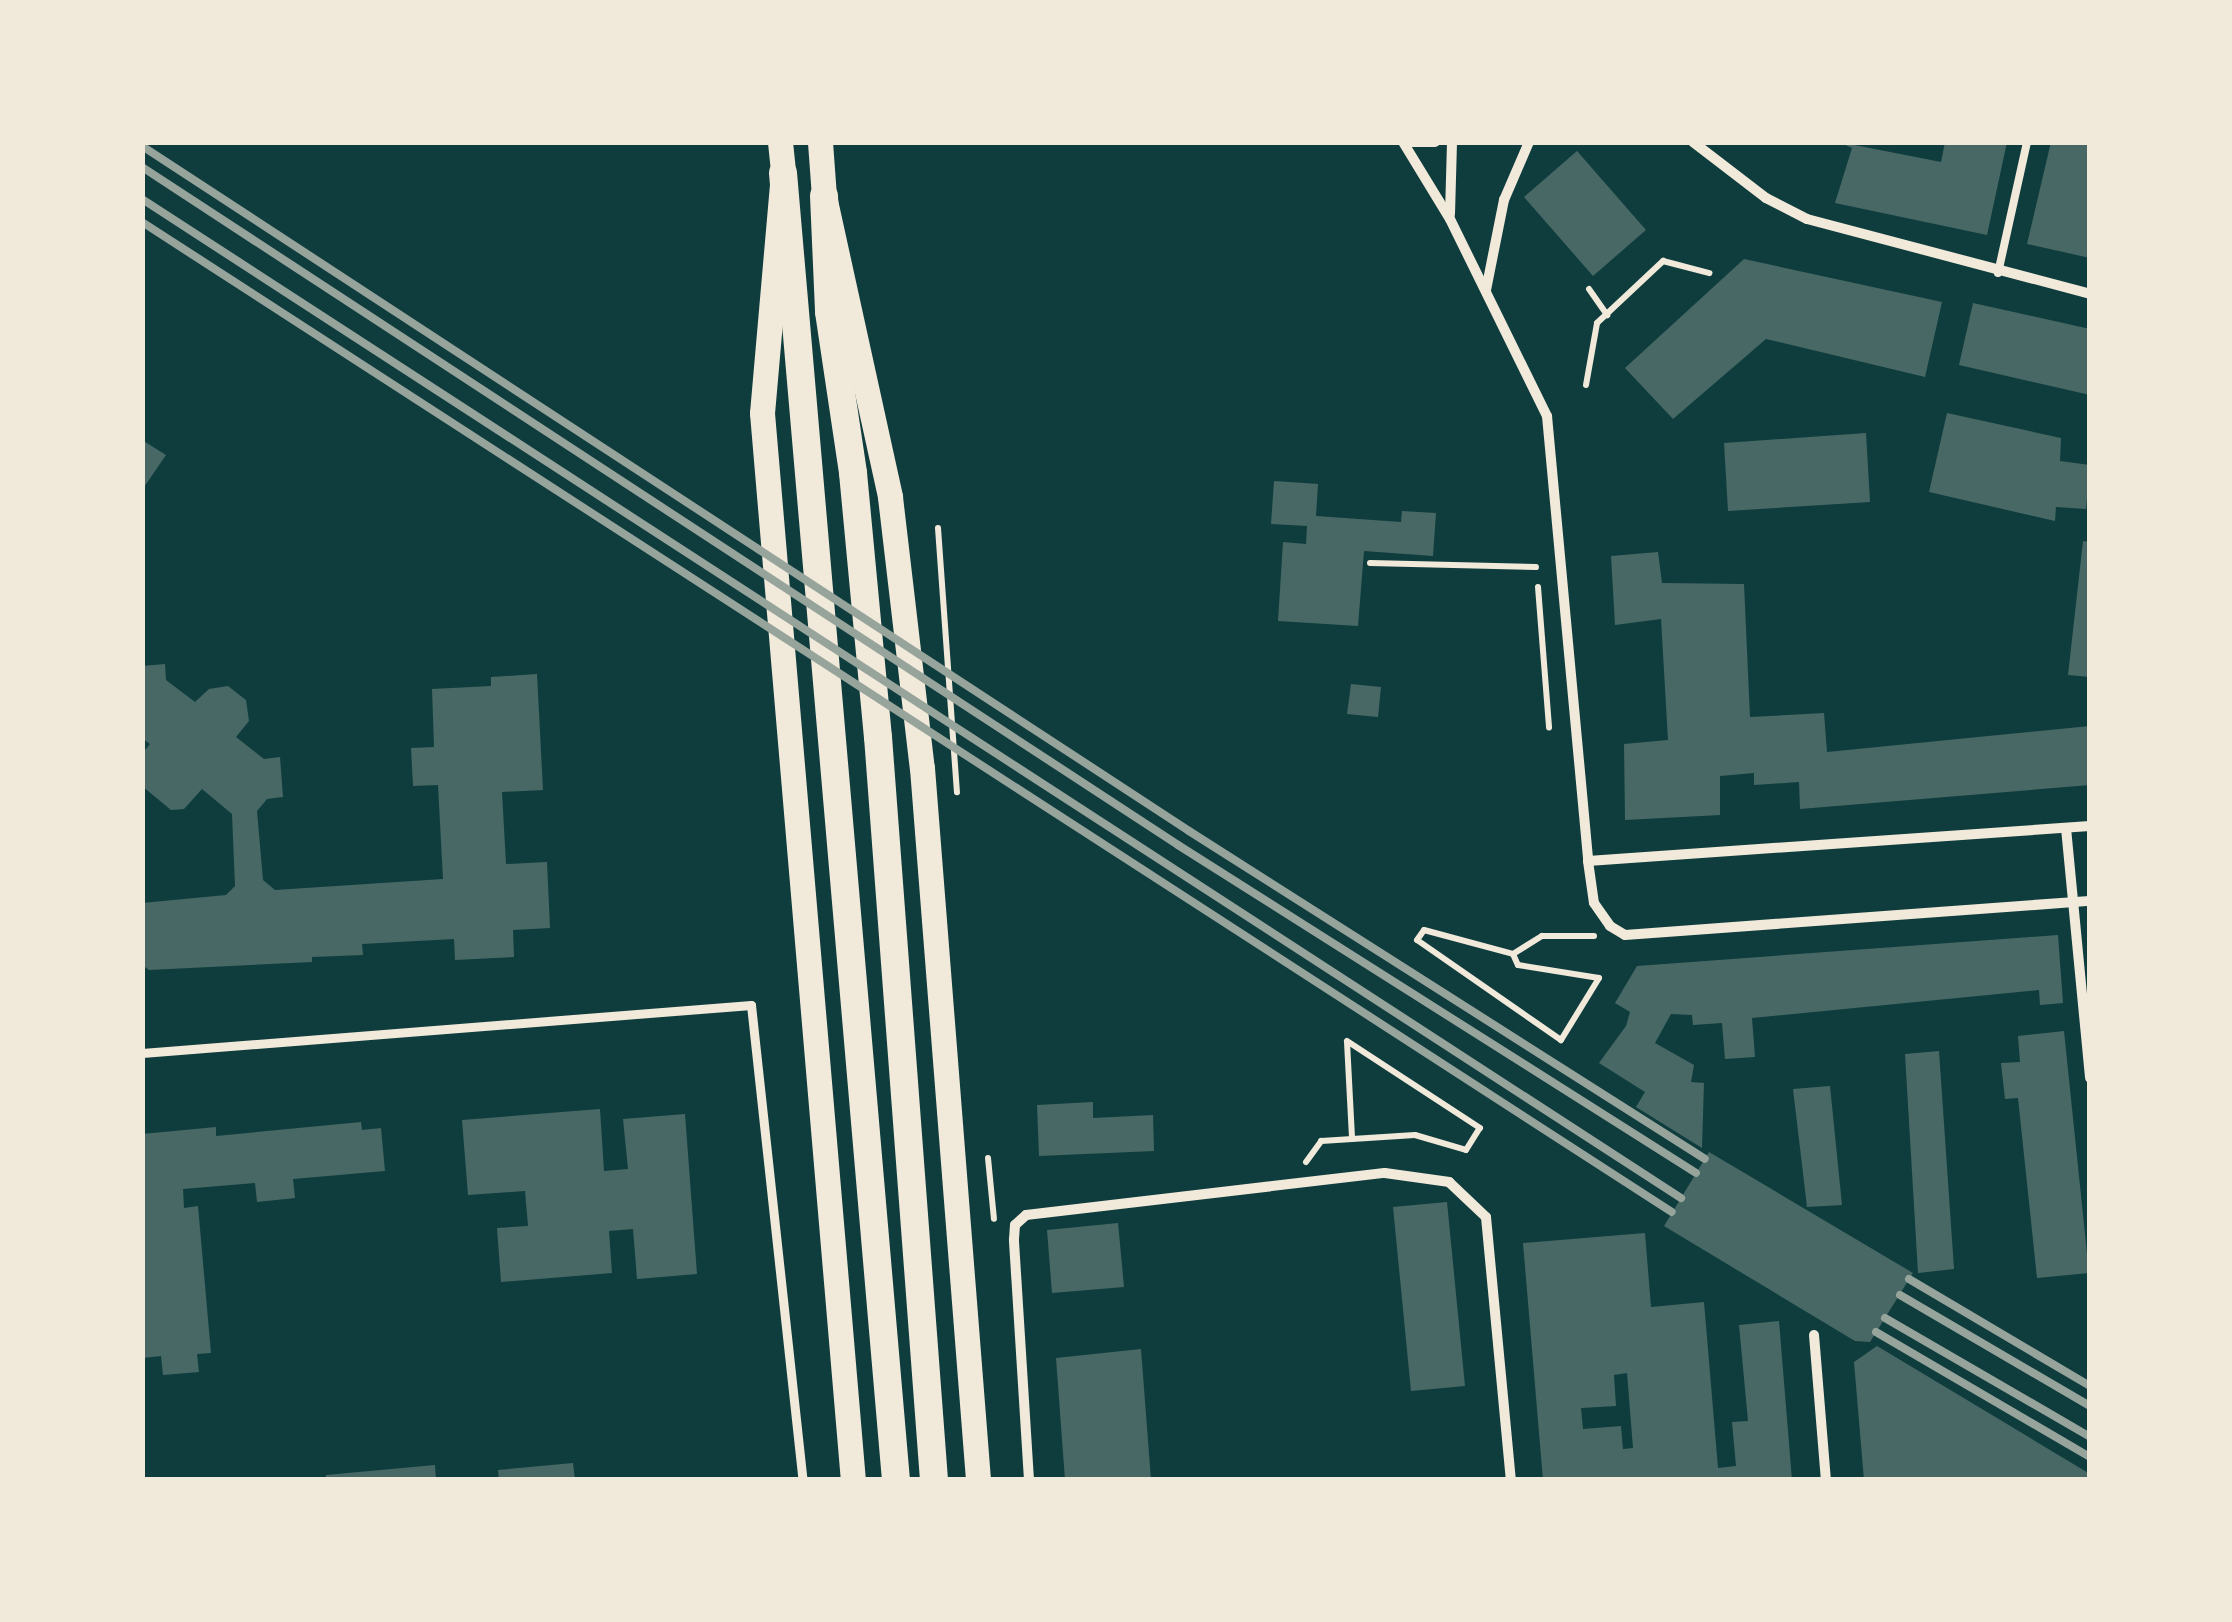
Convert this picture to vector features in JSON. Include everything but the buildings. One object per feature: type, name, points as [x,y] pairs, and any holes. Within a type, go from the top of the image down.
[{"type":"highway","points":[[783,174],[896,1480]]},
{"type":"highway","points":[[824,196],[829,312],[853,473],[878,737],[890,946],[934,1480]]},
{"type":"main road","points":[[780,142],[783,174],[762,412],[854,1480]]},
{"type":"main road","points":[[820,142],[824,196],[890,497],[922,768],[978,1480]]},
{"type":"street","points":[[1404,142],[1435,142]]},
{"type":"street","points":[[1404,142],[1450,220],[1535,387],[1552,443],[1594,903],[1625,935],[2090,902]]},
{"type":"street","points":[[1450,220],[1452,142]]},
{"type":"street","points":[[1486,291],[1504,200],[1529,142]]},
{"type":"street","points":[[1693,142],[1766,198],[1807,220],[2090,294]]},
{"type":"street","points":[[1588,860],[2090,826]]},
{"type":"street","points":[[2066,828],[2090,1078]]},
{"type":"street","points":[[142,1053],[750,1005],[803,1480]]},
{"type":"street","points":[[1029,1480],[1014,1239],[1015,1224],[1026,1214],[1294,1181],[1420,1176],[1449,1182],[1471,1198],[1486,1217],[1494,1254],[1511,1480]]},
{"type":"street","points":[[1814,1335],[1826,1480]]},
{"type":"lane","points":[[1998,273],[2027,142]]},
{"type":"path","points":[[1586,385],[1593,333],[1606,314],[1664,261],[1709,273]]},
{"type":"path","points":[[1589,289],[1606,314]]},
{"type":"path","points":[[938,528],[957,792]]},
{"type":"path","points":[[1370,562],[1536,567]]},
{"type":"path","points":[[1538,586],[1549,728]]},
{"type":"path","points":[[1513,954],[1518,965],[1599,978],[1560,1040],[1417,940],[1424,930],[1513,954],[1542,936],[1625,935]]},
{"type":"path","points":[[1294,1181],[1321,1141],[1352,1139],[1415,1134],[1466,1150],[1480,1128],[1347,1041],[1352,1139]]},
{"type":"railway","points":[[142,146],[1189,831],[1705,1159]]},
{"type":"railway","points":[[142,167],[1178,845],[1696,1173]]},
{"type":"railway","points":[[142,199],[1681,1198]]},
{"type":"railway","points":[[142,222],[1672,1212]]},
{"type":"railway","points":[[1909,1279],[2090,1386]]},
{"type":"railway","points":[[1900,1295],[2090,1406]]},
{"type":"railway","points":[[1885,1318],[2090,1437]]},
{"type":"railway","points":[[1876,1332],[2090,1457]]}]
